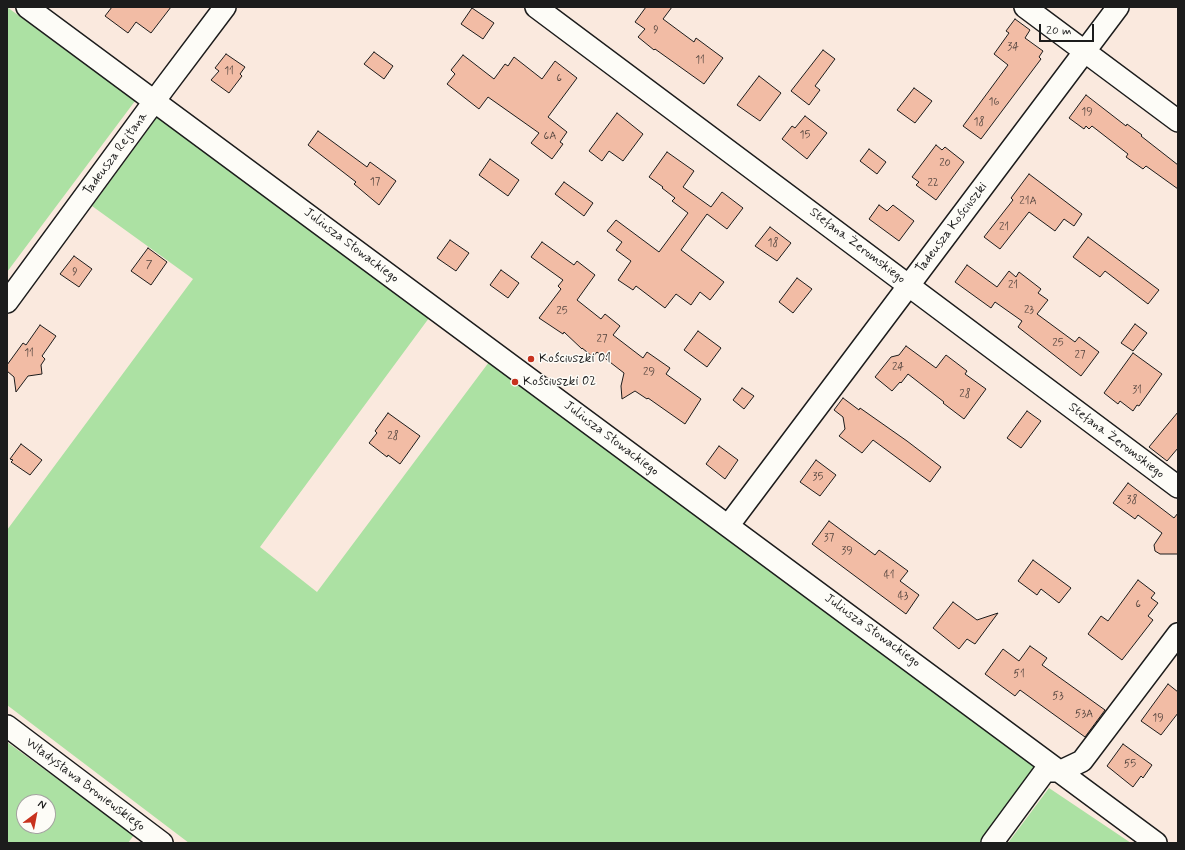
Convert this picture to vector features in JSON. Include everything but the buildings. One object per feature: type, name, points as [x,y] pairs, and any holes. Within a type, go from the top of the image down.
[{"type":"street","name":"Juliusza Słowackiego","points":[[27,7],[1061,771],[1156,843]]},
{"type":"street","name":"Tadeusza Rejtana","points":[[7,302],[225,7]]},
{"type":"street","name":"Stefana Żeromskiego","points":[[536,7],[1178,487]]},
{"type":"street","points":[[1025,7],[1178,121]]},
{"type":"street","name":"Tadeusza Kościuszki","points":[[728,526],[1118,7]]},
{"type":"street","points":[[992,843],[1045,772],[1061,771],[1082,761],[1178,634]]},
{"type":"street","name":"Władysława Broniewskiego","points":[[7,726],[162,843]]},
{"type":"green space","points":[[7,7],[135,101],[7,272]]},
{"type":"green space","points":[[158,116],[429,318],[260,547],[317,592],[489,362],[1036,766],[980,843],[189,843],[7,705],[7,530],[193,279],[92,206]]},
{"type":"green space","points":[[7,742],[134,835],[128,843],[7,843]]},
{"type":"green space","points":[[1049,788],[1131,843],[1008,843]]},
{"type":"place","name":"Kościuszki 01","points":[[531,359]]},
{"type":"place","name":"Kościuszki 02","points":[[515,382]]}]
